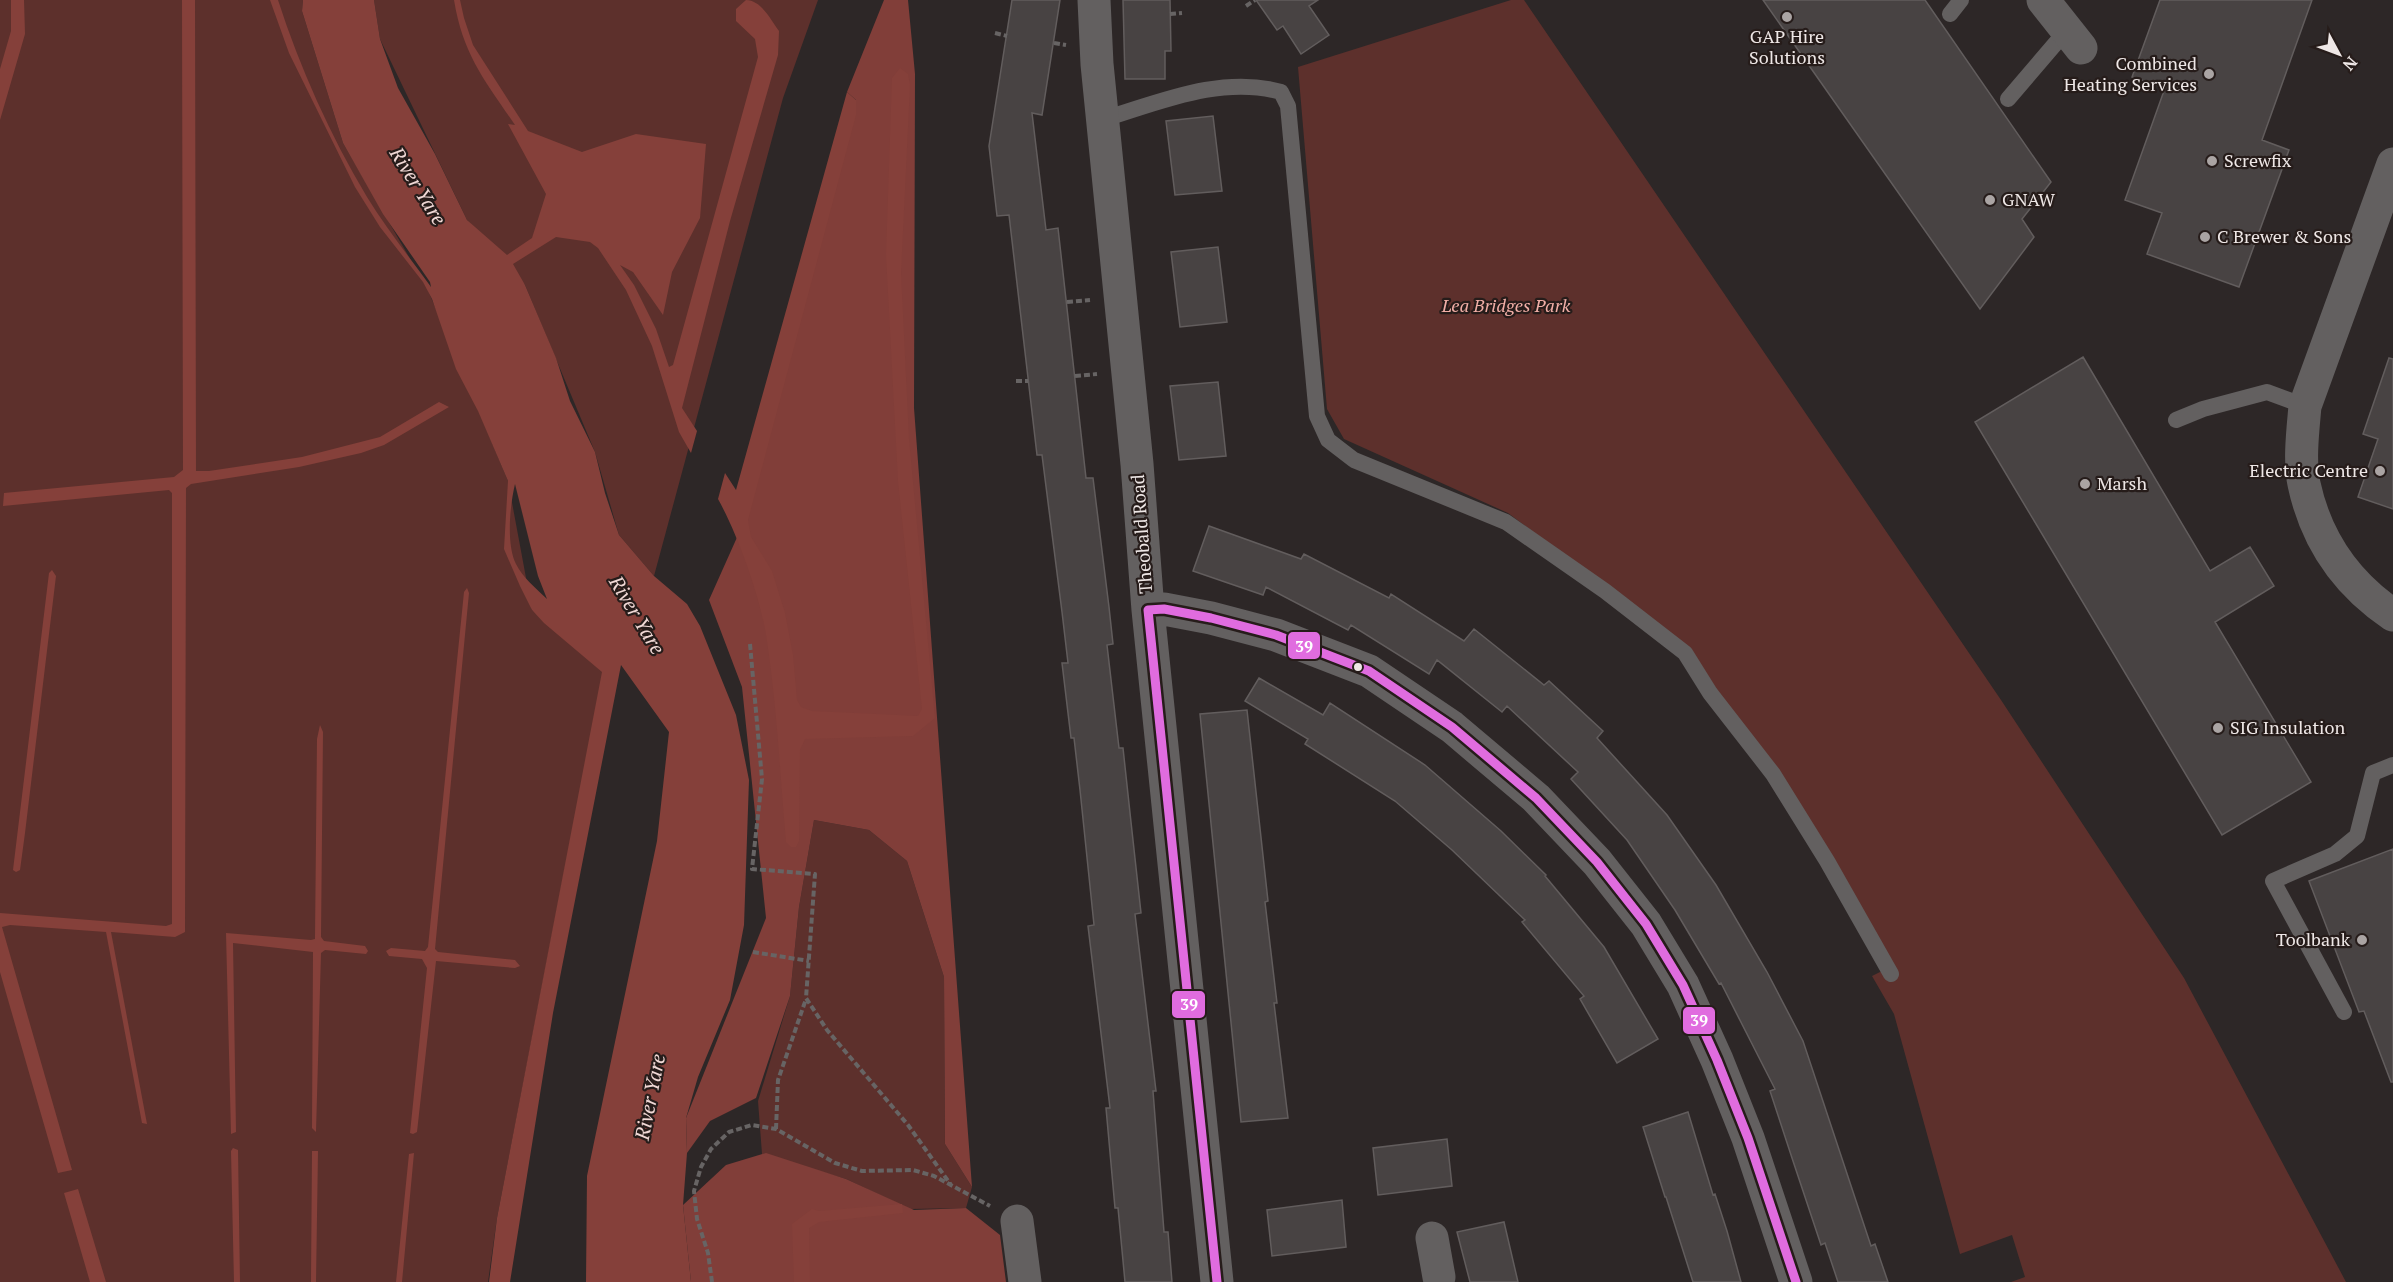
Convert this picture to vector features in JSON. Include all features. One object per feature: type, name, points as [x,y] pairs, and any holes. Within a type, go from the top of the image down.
[{"type":"street","name":"Theobald Road","points":[[1094,0],[1097,64],[1137,464],[1148,610],[1217,1282]]},
{"type":"street","points":[[2043,0],[2074,39]]},
{"type":"street","points":[[2392,171],[2305,406],[2303,483],[2317,525],[2337,563],[2368,598],[2393,615]]},
{"type":"street","points":[[1148,610],[1164,609],[1211,618],[1276,635],[1369,671],[1452,727],[1536,798],[1597,862],[1646,924],[1683,985],[1717,1060],[1748,1138],[1796,1282]]},
{"type":"street","points":[[1017,1221],[1025,1282]]},
{"type":"street","points":[[1431,1238],[1432,1280]]},
{"type":"lane","points":[[1950,14],[1961,0]]},
{"type":"lane","points":[[2008,99],[2074,39]]},
{"type":"lane","points":[[1104,119],[1174,96],[1244,86],[1281,92],[1288,106],[1317,416],[1328,440],[1354,460],[1506,522],[1605,591],[1685,653],[1710,693],[1773,774],[1827,861],[1891,974]]},
{"type":"lane","points":[[2176,420],[2203,409],[2267,393],[2305,406]]},
{"type":"lane","points":[[2344,1012],[2273,881],[2335,854],[2356,836],[2373,773],[2393,765]]},
{"type":"path","points":[[1246,6],[1255,0]]},
{"type":"path","points":[[1170,14],[1182,13]]},
{"type":"path","points":[[995,33],[1007,36]]},
{"type":"path","points":[[1016,381],[1028,381]]},
{"type":"path","points":[[750,644],[762,779],[752,869],[815,874],[807,998],[778,1080],[776,1129]]},
{"type":"path","points":[[753,952],[809,961]]},
{"type":"path","points":[[807,998],[827,1030],[908,1125],[951,1185]]},
{"type":"path","points":[[712,1282],[708,1253],[697,1219],[694,1191],[701,1167],[711,1149],[729,1132],[752,1125],[776,1129],[844,1166],[862,1171],[913,1170],[934,1176],[1017,1221]]},
{"type":"green space","points":[[0,0],[303,0],[302,11],[343,143],[427,288],[508,481],[532,610],[603,672],[497,1218],[488,1282],[0,1282]]},
{"type":"green space","points":[[374,0],[818,0],[783,98],[654,576],[619,535],[595,452],[525,285],[467,220],[380,39]]},
{"type":"green space","name":"Lea Bridges Park","points":[[1511,0],[1524,0],[2001,700],[2184,978],[2346,1282],[2011,1282],[2025,1277],[2012,1235],[1960,1254],[1894,1014],[1872,976],[1890,967],[1676,639],[1508,513],[1344,439],[1327,409],[1298,67]]},
{"type":"green space","points":[[814,820],[869,830],[907,861],[944,977],[945,1144],[972,1187],[966,1208],[910,1209],[846,1179],[762,1154],[758,1101],[790,996],[799,907]]},
{"type":"shaded area","points":[[884,0],[908,0],[915,74],[914,408],[972,1187],[945,1144],[944,977],[907,861],[869,830],[814,820],[799,907],[790,996],[756,1098],[710,1121],[687,1153],[686,1118],[766,918],[742,687],[709,600],[743,524],[856,100],[847,92]]},
{"type":"shaded area","points":[[766,1153],[846,1179],[914,1210],[966,1208],[1000,1235],[1006,1282],[691,1282],[683,1205],[726,1165]]},
{"type":"water","points":[[11,0],[24,0],[25,34],[0,120],[0,69],[11,31]]},
{"type":"water","points":[[182,0],[195,0],[196,471],[302,457],[380,437],[439,402],[449,407],[384,445],[361,453],[299,467],[191,484],[186,488],[185,932],[175,937],[111,932],[147,1124],[142,1123],[106,932],[10,925],[2,927],[72,1170],[58,1173],[0,972],[0,913],[166,926],[172,924],[172,493],[169,490],[3,506],[4,493],[174,477],[183,470]]},
{"type":"water","name":"River Yare","points":[[270,0],[278,0],[317,101],[353,174],[382,220],[431,287],[430,282],[383,214],[343,143],[302,11],[303,0],[374,0],[380,39],[398,88],[435,154],[467,220],[507,255],[532,238],[546,194],[508,124],[515,125],[485,81],[469,52],[454,0],[460,0],[473,45],[528,131],[582,152],[636,134],[706,144],[700,218],[672,272],[663,315],[633,272],[620,265],[634,285],[656,329],[669,367],[673,365],[758,57],[755,39],[736,21],[736,9],[746,0],[756,3],[765,11],[779,31],[778,55],[730,221],[682,408],[697,431],[691,453],[679,432],[652,346],[626,290],[598,248],[590,242],[556,237],[513,264],[525,285],[556,358],[570,401],[595,452],[619,535],[654,576],[687,604],[700,626],[736,715],[749,780],[744,925],[730,1000],[698,1077],[686,1118],[687,1153],[683,1205],[691,1282],[586,1282],[587,1176],[657,841],[669,732],[621,665],[553,1013],[510,1282],[489,1282],[497,1218],[602,672],[532,610],[504,549],[508,481],[478,411],[456,369],[432,299],[423,282],[380,227],[355,187],[289,53]],"holes":[[[515,484],[538,576],[547,599],[522,574],[513,556],[510,524]]]},
{"type":"water","points":[[900,68],[908,74],[910,85],[901,273],[909,439],[935,718],[913,736],[805,739],[800,750],[799,841],[796,847],[791,847],[786,842],[773,691],[764,624],[748,568],[734,531],[718,499],[725,473],[736,490],[847,92],[856,100],[856,115],[748,520],[751,537],[772,571],[785,613],[793,655],[797,700],[801,707],[812,711],[918,716],[922,709],[898,481],[886,255],[892,78]]},
{"type":"water","points":[[52,570],[56,576],[20,870],[16,872],[13,870],[49,573]]},
{"type":"water","points":[[467,588],[469,593],[435,949],[438,952],[515,960],[520,966],[515,968],[436,961],[417,1132],[413,1134],[410,1133],[427,968],[422,959],[389,956],[386,951],[391,948],[425,951],[428,947],[464,592]]},
{"type":"water","points":[[320,725],[323,732],[321,937],[324,941],[365,946],[368,951],[366,954],[325,950],[321,953],[316,1132],[312,1128],[313,952],[233,943],[236,1132],[231,1134],[226,933],[315,939],[317,739]]},
{"type":"water","points":[[233,1148],[238,1150],[240,1282],[234,1282],[231,1151]]},
{"type":"water","points":[[312,1151],[318,1151],[316,1282],[311,1282]]},
{"type":"water","points":[[414,1153],[402,1282],[396,1282],[409,1154]]},
{"type":"water","points":[[78,1189],[106,1282],[90,1282],[64,1193]]},
{"type":"water","points":[[902,1204],[903,1213],[819,1222],[809,1228],[810,1282],[794,1282],[792,1224],[812,1209],[819,1211]]},
{"type":"building","points":[[1012,0],[1060,0],[1042,115],[1032,113],[1046,230],[1058,228],[1086,478],[1093,478],[1109,607],[1113,644],[1107,645],[1119,748],[1123,748],[1141,913],[1135,914],[1156,1091],[1153,1091],[1164,1232],[1168,1232],[1172,1282],[1125,1282],[1118,1208],[1115,1208],[1106,1108],[1110,1108],[1088,926],[1094,925],[1074,738],[1071,738],[1062,663],[1068,663],[1062,612],[1042,455],[1037,455],[1009,215],[997,216],[989,146]]},
{"type":"building","points":[[1123,0],[1170,0],[1171,51],[1165,51],[1165,79],[1125,79]]},
{"type":"building","points":[[1256,0],[1318,0],[1309,6],[1329,35],[1301,54],[1283,26],[1277,30]]},
{"type":"building","points":[[1763,0],[1925,0],[2051,182],[2022,219],[2034,237],[1980,309]]},
{"type":"building","points":[[2160,0],[2312,0],[2262,140],[2289,150],[2239,287],[2147,254],[2162,213],[2125,200],[2165,88],[2132,77]]},
{"type":"building","points":[[1213,116],[1222,191],[1175,195],[1166,121]]},
{"type":"building","points":[[1218,247],[1227,322],[1180,327],[1171,252]]},
{"type":"building","name":"Marsh","points":[[2083,357],[2210,571],[2250,547],[2274,586],[2215,622],[2311,782],[2222,835],[1975,422]]},
{"type":"building","points":[[2389,358],[2393,359],[2393,509],[2358,497],[2378,439],[2363,434]]},
{"type":"building","points":[[1218,382],[1226,456],[1179,460],[1170,386]]},
{"type":"building","points":[[1209,526],[1301,559],[1304,554],[1389,598],[1391,594],[1464,641],[1474,629],[1544,685],[1549,681],[1603,731],[1597,738],[1667,815],[1716,885],[1767,972],[1803,1041],[1871,1246],[1875,1244],[1888,1282],[1838,1282],[1825,1243],[1821,1245],[1770,1091],[1775,1089],[1721,983],[1719,984],[1675,910],[1627,840],[1571,779],[1578,772],[1507,706],[1502,712],[1437,660],[1429,674],[1351,625],[1348,630],[1266,587],[1263,595],[1193,571]]},
{"type":"building","points":[[1259,678],[1323,715],[1330,703],[1425,765],[1501,831],[1546,875],[1604,947],[1658,1039],[1617,1063],[1580,999],[1584,996],[1522,922],[1525,920],[1452,850],[1395,801],[1305,744],[1308,739],[1245,701]]},
{"type":"building","points":[[1247,710],[1268,901],[1265,902],[1277,1003],[1274,1003],[1288,1118],[1241,1122],[1200,714]]},
{"type":"building","name":"Toolbank","points":[[2393,849],[2393,1082],[2391,1082],[2364,1011],[2359,1012],[2309,881]]},
{"type":"building","points":[[1688,1112],[1713,1195],[1715,1194],[1727,1231],[1741,1282],[1693,1282],[1643,1127]]},
{"type":"building","points":[[1447,1139],[1452,1186],[1378,1195],[1373,1148]]},
{"type":"building","points":[[1342,1200],[1346,1247],[1272,1256],[1267,1210]]},
{"type":"building","points":[[1504,1222],[1518,1282],[1470,1282],[1457,1232]]},
{"type":"transit line","name":"39","points":[[1217,1282],[1148,610],[1164,609],[1211,618],[1276,635],[1369,671],[1452,727],[1536,798],[1597,862],[1646,924],[1683,985],[1717,1060],[1748,1138],[1796,1282]]},
{"type":"place","name":"GAP Hire Solutions","points":[[1787,17]]},
{"type":"place","name":"Combined Heating Services","points":[[2209,74]]},
{"type":"place","name":"Screwfix","points":[[2212,161]]},
{"type":"place","name":"GNAW","points":[[1990,200]]},
{"type":"place","name":"C Brewer & Sons","points":[[2205,237]]},
{"type":"place","name":"Electric Centre","points":[[2380,471]]},
{"type":"place","name":"Marsh","points":[[2085,484]]},
{"type":"place","name":"SIG Insulation","points":[[2218,728]]},
{"type":"place","name":"Toolbank","points":[[2362,940]]}]
